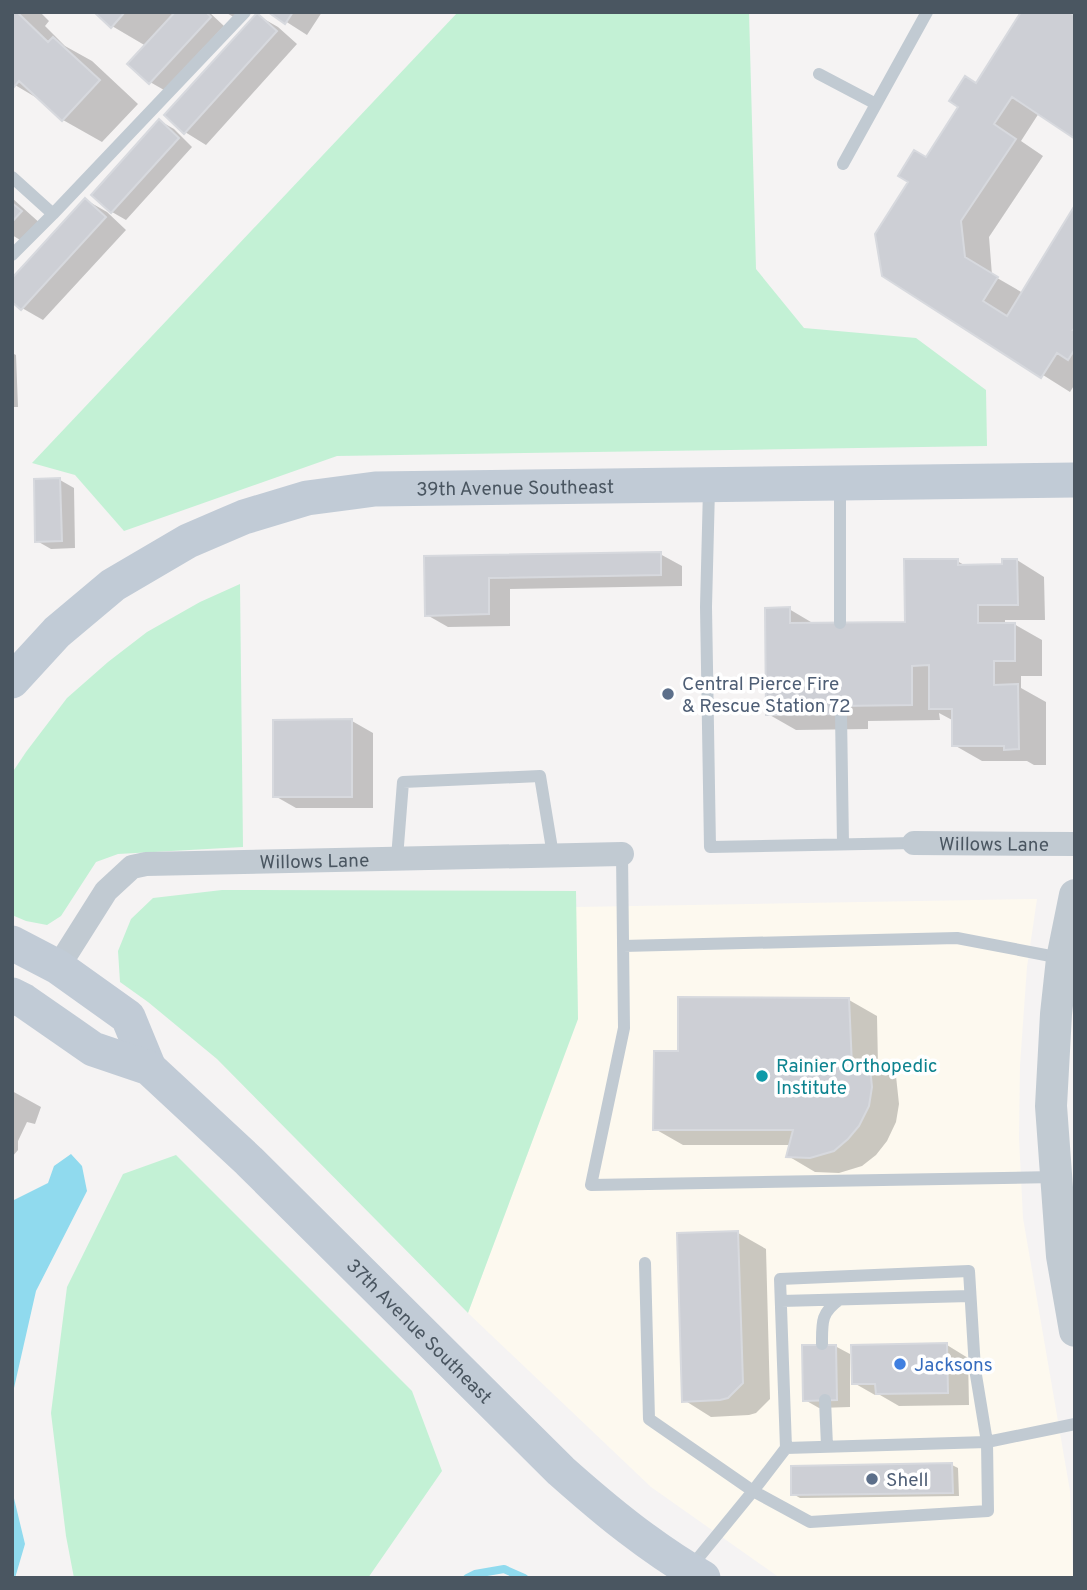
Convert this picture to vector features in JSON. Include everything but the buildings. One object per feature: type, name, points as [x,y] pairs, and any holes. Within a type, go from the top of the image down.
[{"type":"main road","name":"39th Avenue Southeast","points":[[12,681],[57,632],[113,585],[188,541],[244,517],[307,498],[375,489],[1075,480]]},
{"type":"main road","points":[[12,943],[58,967]]},
{"type":"main road","name":"37th Avenue Southeast","points":[[58,967],[128,1017],[149,1068]]},
{"type":"main road","name":"37th Avenue Southeast","points":[[18,998],[93,1049],[149,1068],[249,1161],[561,1471],[634,1533],[692,1575]]},
{"type":"street","name":"Willows Lane","points":[[914,842],[1075,844]]},
{"type":"street","name":"Willows Lane","points":[[58,967],[106,891],[132,867],[146,864],[622,855]]},
{"type":"street","points":[[1075,895],[1062,959],[1051,1106],[1062,1256],[1075,1331]]},
{"type":"lane","points":[[12,255],[244,12]]},
{"type":"lane","points":[[843,164],[927,12]]},
{"type":"lane","points":[[819,74],[876,104]]},
{"type":"lane","points":[[12,177],[53,214]]},
{"type":"lane","points":[[839,483],[840,622]]},
{"type":"lane","points":[[709,485],[706,607],[710,848],[914,842]]},
{"type":"lane","points":[[841,714],[843,844]]},
{"type":"lane","points":[[397,858],[403,782],[540,776],[553,855]]},
{"type":"lane","points":[[622,855],[624,1028],[591,1185],[1056,1177]]},
{"type":"lane","points":[[623,946],[957,938],[1062,959]]},
{"type":"lane","points":[[645,1263],[649,1419],[753,1491],[810,1522],[988,1511],[987,1442],[975,1368],[969,1272],[780,1279],[786,1448],[753,1491],[692,1575]]},
{"type":"lane","points":[[781,1301],[970,1296]]},
{"type":"lane","points":[[822,1344],[822,1328],[827,1309],[839,1300]]},
{"type":"lane","points":[[825,1400],[827,1446]]},
{"type":"lane","points":[[786,1448],[987,1442],[1075,1424]]},
{"type":"shaded area","points":[[1037,899],[1027,967],[1020,1065],[1019,1138],[1023,1218],[1070,1491],[1073,1578],[780,1578],[651,1487],[468,1313],[578,1019],[576,907]]},
{"type":"green space","points":[[458,12],[749,12],[756,269],[804,328],[916,338],[986,390],[987,446],[337,456],[124,531],[75,475],[32,463]]},
{"type":"green space","points":[[240,584],[243,847],[118,854],[96,862],[61,916],[47,925],[12,915],[12,773],[26,752],[67,698],[108,662],[147,632],[200,602]]},
{"type":"green space","points":[[222,890],[576,891],[578,1019],[468,1313],[217,1059],[120,982],[118,951],[131,919],[153,898]]},
{"type":"green space","points":[[176,1155],[412,1391],[442,1471],[368,1578],[74,1578],[66,1536],[51,1413],[67,1287],[123,1174]]},
{"type":"water","points":[[71,1154],[82,1166],[87,1191],[36,1291],[14,1388],[12,1442],[12,1201],[48,1183],[54,1166]]},
{"type":"water","points":[[12,1490],[25,1544],[15,1578],[12,1578]]},
{"type":"waterway","points":[[467,1578],[504,1569],[524,1578]]},
{"type":"place","name":"Central Pierce Fire & Rescue Station 72","points":[[668,694]]},
{"type":"place","name":"Rainier Orthopedic Institute","points":[[762,1076]]},
{"type":"place","name":"Jacksons","points":[[900,1364]]},
{"type":"place","name":"Shell","points":[[872,1479]]}]
